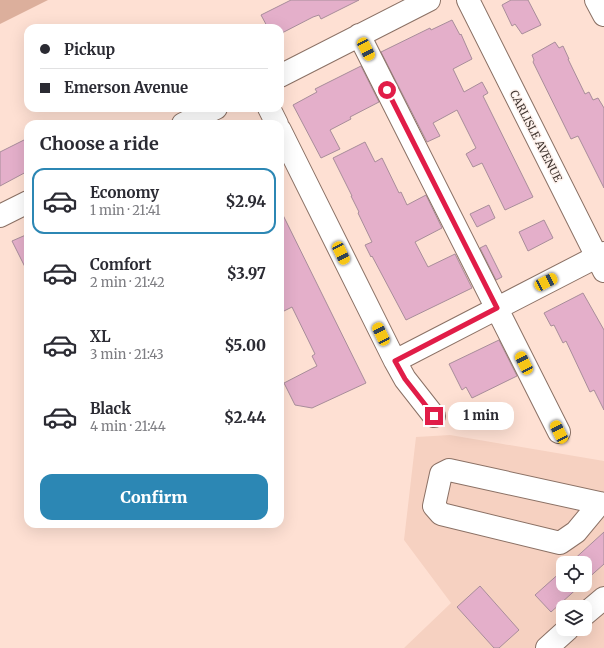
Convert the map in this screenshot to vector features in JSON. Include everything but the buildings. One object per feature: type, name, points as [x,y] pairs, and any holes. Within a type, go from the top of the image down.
[{"type":"street","points":[[284,74],[429,0]]},
{"type":"street","name":"CARLISLE AVENUE","points":[[468,0],[601,260]]},
{"type":"street","points":[[596,0],[604,15]]},
{"type":"street","points":[[359,35],[559,432]]},
{"type":"street","points":[[191,120],[208,112]]},
{"type":"street","points":[[284,138],[395,361],[405,379],[434,416]]},
{"type":"street","points":[[0,216],[24,204]]},
{"type":"street","points":[[395,361],[497,308],[601,260]]},
{"type":"street","points":[[449,470],[602,503],[576,532],[560,543],[441,514],[434,506],[441,474],[449,470]]},
{"type":"street","points":[[592,608],[604,598]]},
{"type":"street","points":[[547,648],[560,636]]},
{"type":"shaded area","points":[[0,0],[48,0],[0,24]]},
{"type":"shaded area","points":[[450,435],[604,461],[604,648],[404,648],[451,603],[404,540],[416,437]]},
{"type":"route","points":[[387,90],[497,308],[395,361],[405,379],[434,416]]}]
